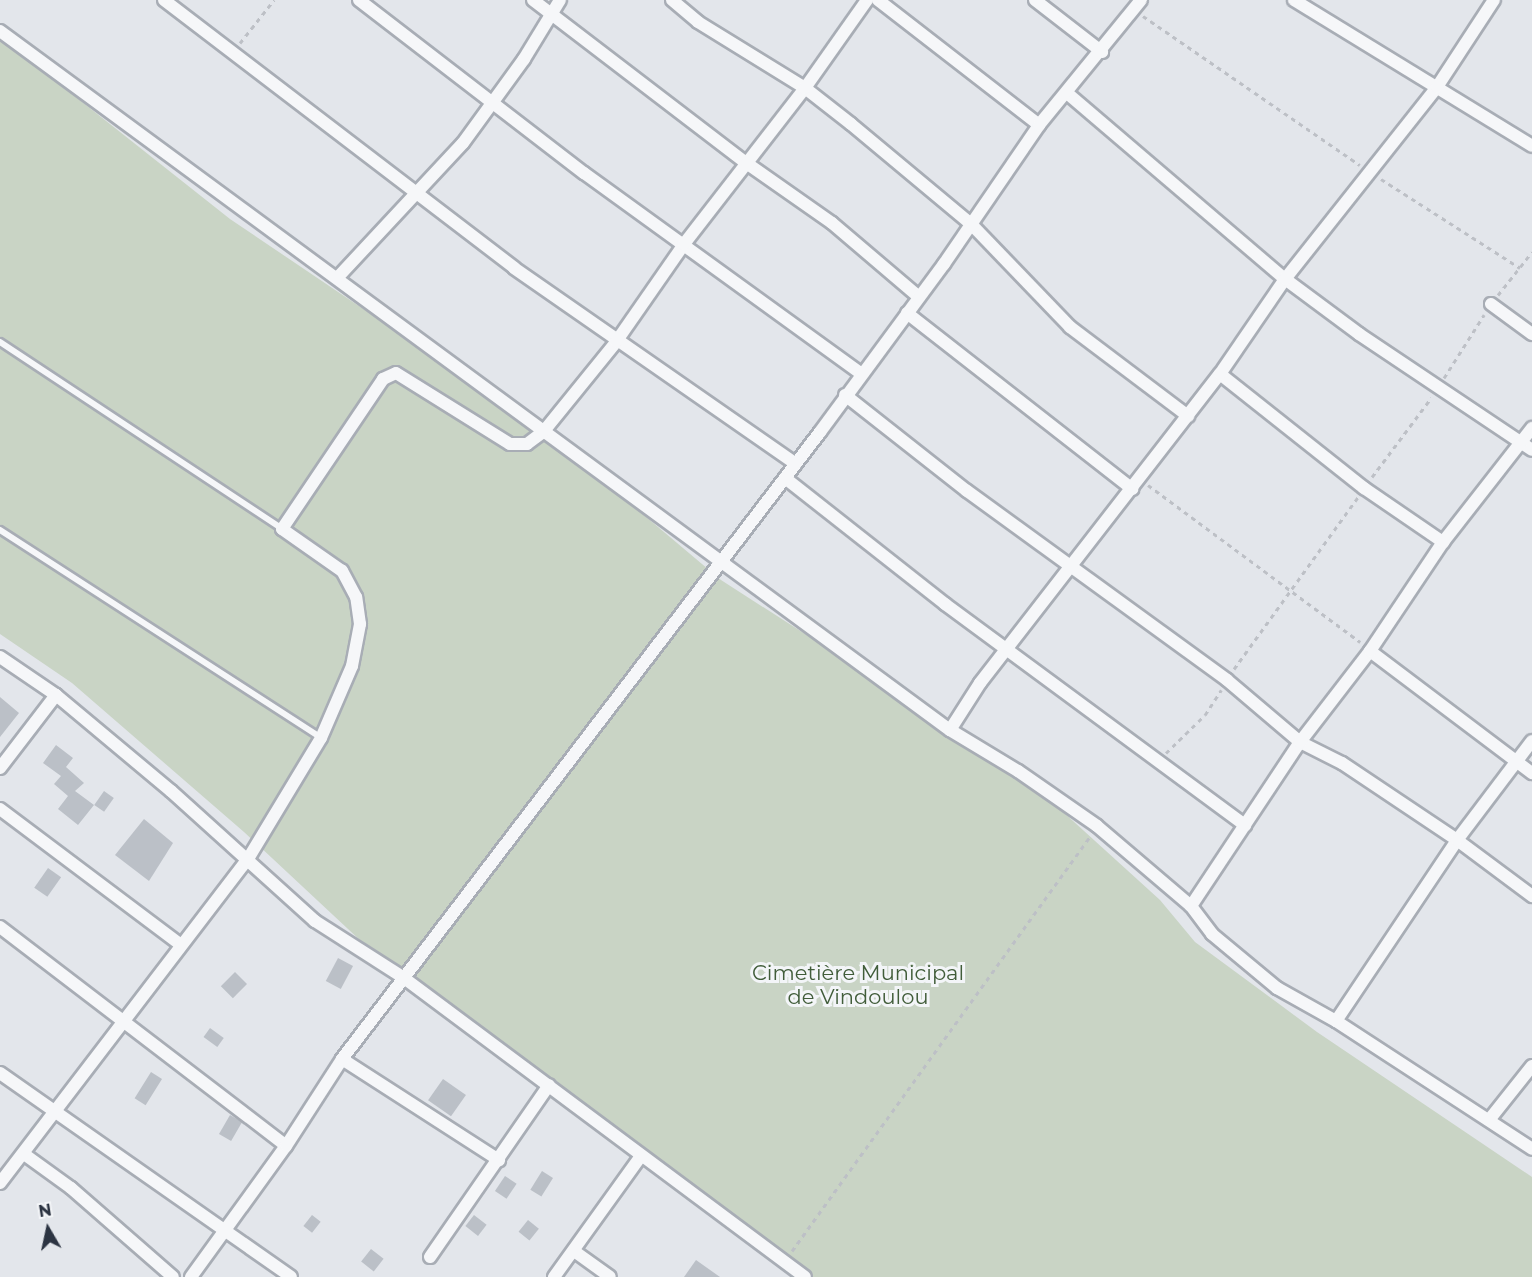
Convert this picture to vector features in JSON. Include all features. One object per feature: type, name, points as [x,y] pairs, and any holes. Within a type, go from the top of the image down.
[{"type":"street","points":[[164,0],[234,51],[417,196],[616,342],[796,464]]},
{"type":"street","points":[[359,0],[495,102],[584,173],[684,244],[769,310],[862,374]]},
{"type":"street","points":[[533,0],[745,162],[832,223],[919,297]]},
{"type":"street","points":[[338,277],[417,196],[495,102],[560,0]]},
{"type":"street","points":[[672,0],[698,22],[805,88],[971,224],[1070,327],[1188,416]]},
{"type":"street","points":[[0,1184],[54,1115],[123,1019],[248,860],[321,738],[352,666],[360,624],[356,597],[342,572],[282,530],[390,373],[396,373],[510,444],[527,444],[544,431],[616,342],[684,244],[745,162],[805,88],[867,0]]},
{"type":"street","points":[[878,0],[1039,125]]},
{"type":"street","points":[[1035,0],[1102,52]]},
{"type":"street","points":[[1294,0],[1532,146]]},
{"type":"street","points":[[950,730],[1007,649],[1074,566],[1220,374],[1285,279],[1437,87],[1494,0]]},
{"type":"street","points":[[191,1277],[286,1146],[342,1059],[796,464],[919,297],[1039,125],[1102,52],[1138,5]]},
{"type":"street","points":[[0,31],[169,159],[338,277],[950,730],[1018,771],[1097,826],[1191,906],[1212,934],[1277,988],[1336,1021],[1532,1149]]},
{"type":"street","points":[[1067,93],[1285,279],[1438,388],[1532,450]]},
{"type":"street","points":[[1491,304],[1532,334]]},
{"type":"street","points":[[907,313],[1136,484]]},
{"type":"street","points":[[1220,374],[1364,488],[1443,542]]},
{"type":"street","points":[[846,395],[967,490],[1227,680],[1300,742],[1342,763],[1457,840],[1532,896]]},
{"type":"street","points":[[1191,906],[1300,742],[1370,651],[1443,542],[1532,428]]},
{"type":"street","points":[[785,478],[1157,763],[1245,825]]},
{"type":"street","points":[[1370,651],[1532,773]]},
{"type":"street","points":[[0,657],[56,695],[248,860],[315,921],[404,978],[784,1263],[806,1277]]},
{"type":"street","points":[[0,768],[56,695]]},
{"type":"street","points":[[1336,1021],[1457,840],[1532,741]]},
{"type":"street","points":[[0,809],[181,945]]},
{"type":"street","points":[[0,927],[286,1146]]},
{"type":"street","points":[[342,1059],[499,1160]]},
{"type":"street","points":[[1489,1120],[1532,1066]]},
{"type":"street","points":[[0,1073],[54,1115],[137,1167],[291,1277]]},
{"type":"street","points":[[430,1257],[549,1085]]},
{"type":"street","points":[[24,1154],[71,1188],[173,1277]]},
{"type":"street","points":[[554,1277],[641,1156]]},
{"type":"street","points":[[574,1251],[610,1277]]},
{"type":"lane","points":[[0,342],[282,530]]},
{"type":"lane","points":[[0,530],[321,738]]},
{"type":"path","points":[[234,51],[274,0]]},
{"type":"path","points":[[1138,5],[1370,172],[1520,268]]},
{"type":"path","points":[[1157,763],[1204,716],[1291,589],[1438,388],[1491,304],[1532,252]]},
{"type":"path","points":[[1136,484],[1291,589],[1370,651]]},
{"type":"path","points":[[784,1263],[1097,826]]},
{"type":"green space","name":"Cimetière Municipal de Vindoulou","points":[[0,37],[230,219],[544,431],[721,580],[1018,771],[1160,900],[1195,942],[1317,1032],[1532,1177],[1532,1277],[805,1277],[393,971],[244,832],[72,683],[0,634]]},
{"type":"building","points":[[0,697],[19,713],[0,737]]},
{"type":"building","points":[[56,745],[73,758],[66,767],[84,783],[75,791],[94,805],[78,825],[58,809],[68,796],[54,784],[61,776],[43,763]]},
{"type":"building","points":[[104,791],[114,798],[104,812],[94,805]]},
{"type":"building","points":[[144,819],[173,843],[149,881],[115,855]]},
{"type":"building","points":[[48,868],[61,877],[47,897],[34,888]]},
{"type":"building","points":[[338,958],[353,966],[341,989],[326,981]]},
{"type":"building","points":[[235,972],[247,984],[233,998],[221,986]]},
{"type":"building","points":[[210,1028],[224,1038],[217,1047],[204,1037]]},
{"type":"building","points":[[151,1072],[162,1079],[146,1105],[135,1098]]},
{"type":"building","points":[[443,1079],[466,1095],[451,1116],[428,1100]]},
{"type":"building","points":[[230,1115],[242,1122],[231,1141],[219,1134]]},
{"type":"building","points":[[542,1171],[553,1178],[541,1197],[530,1190]]},
{"type":"building","points":[[505,1176],[517,1184],[507,1199],[495,1191]]},
{"type":"building","points":[[312,1215],[321,1222],[312,1233],[303,1226]]},
{"type":"building","points":[[474,1215],[487,1225],[478,1236],[465,1226]]},
{"type":"building","points":[[528,1220],[539,1229],[529,1240],[519,1232]]},
{"type":"building","points":[[371,1249],[384,1259],[374,1271],[361,1262]]},
{"type":"building","points":[[696,1260],[720,1277],[684,1277]]}]
